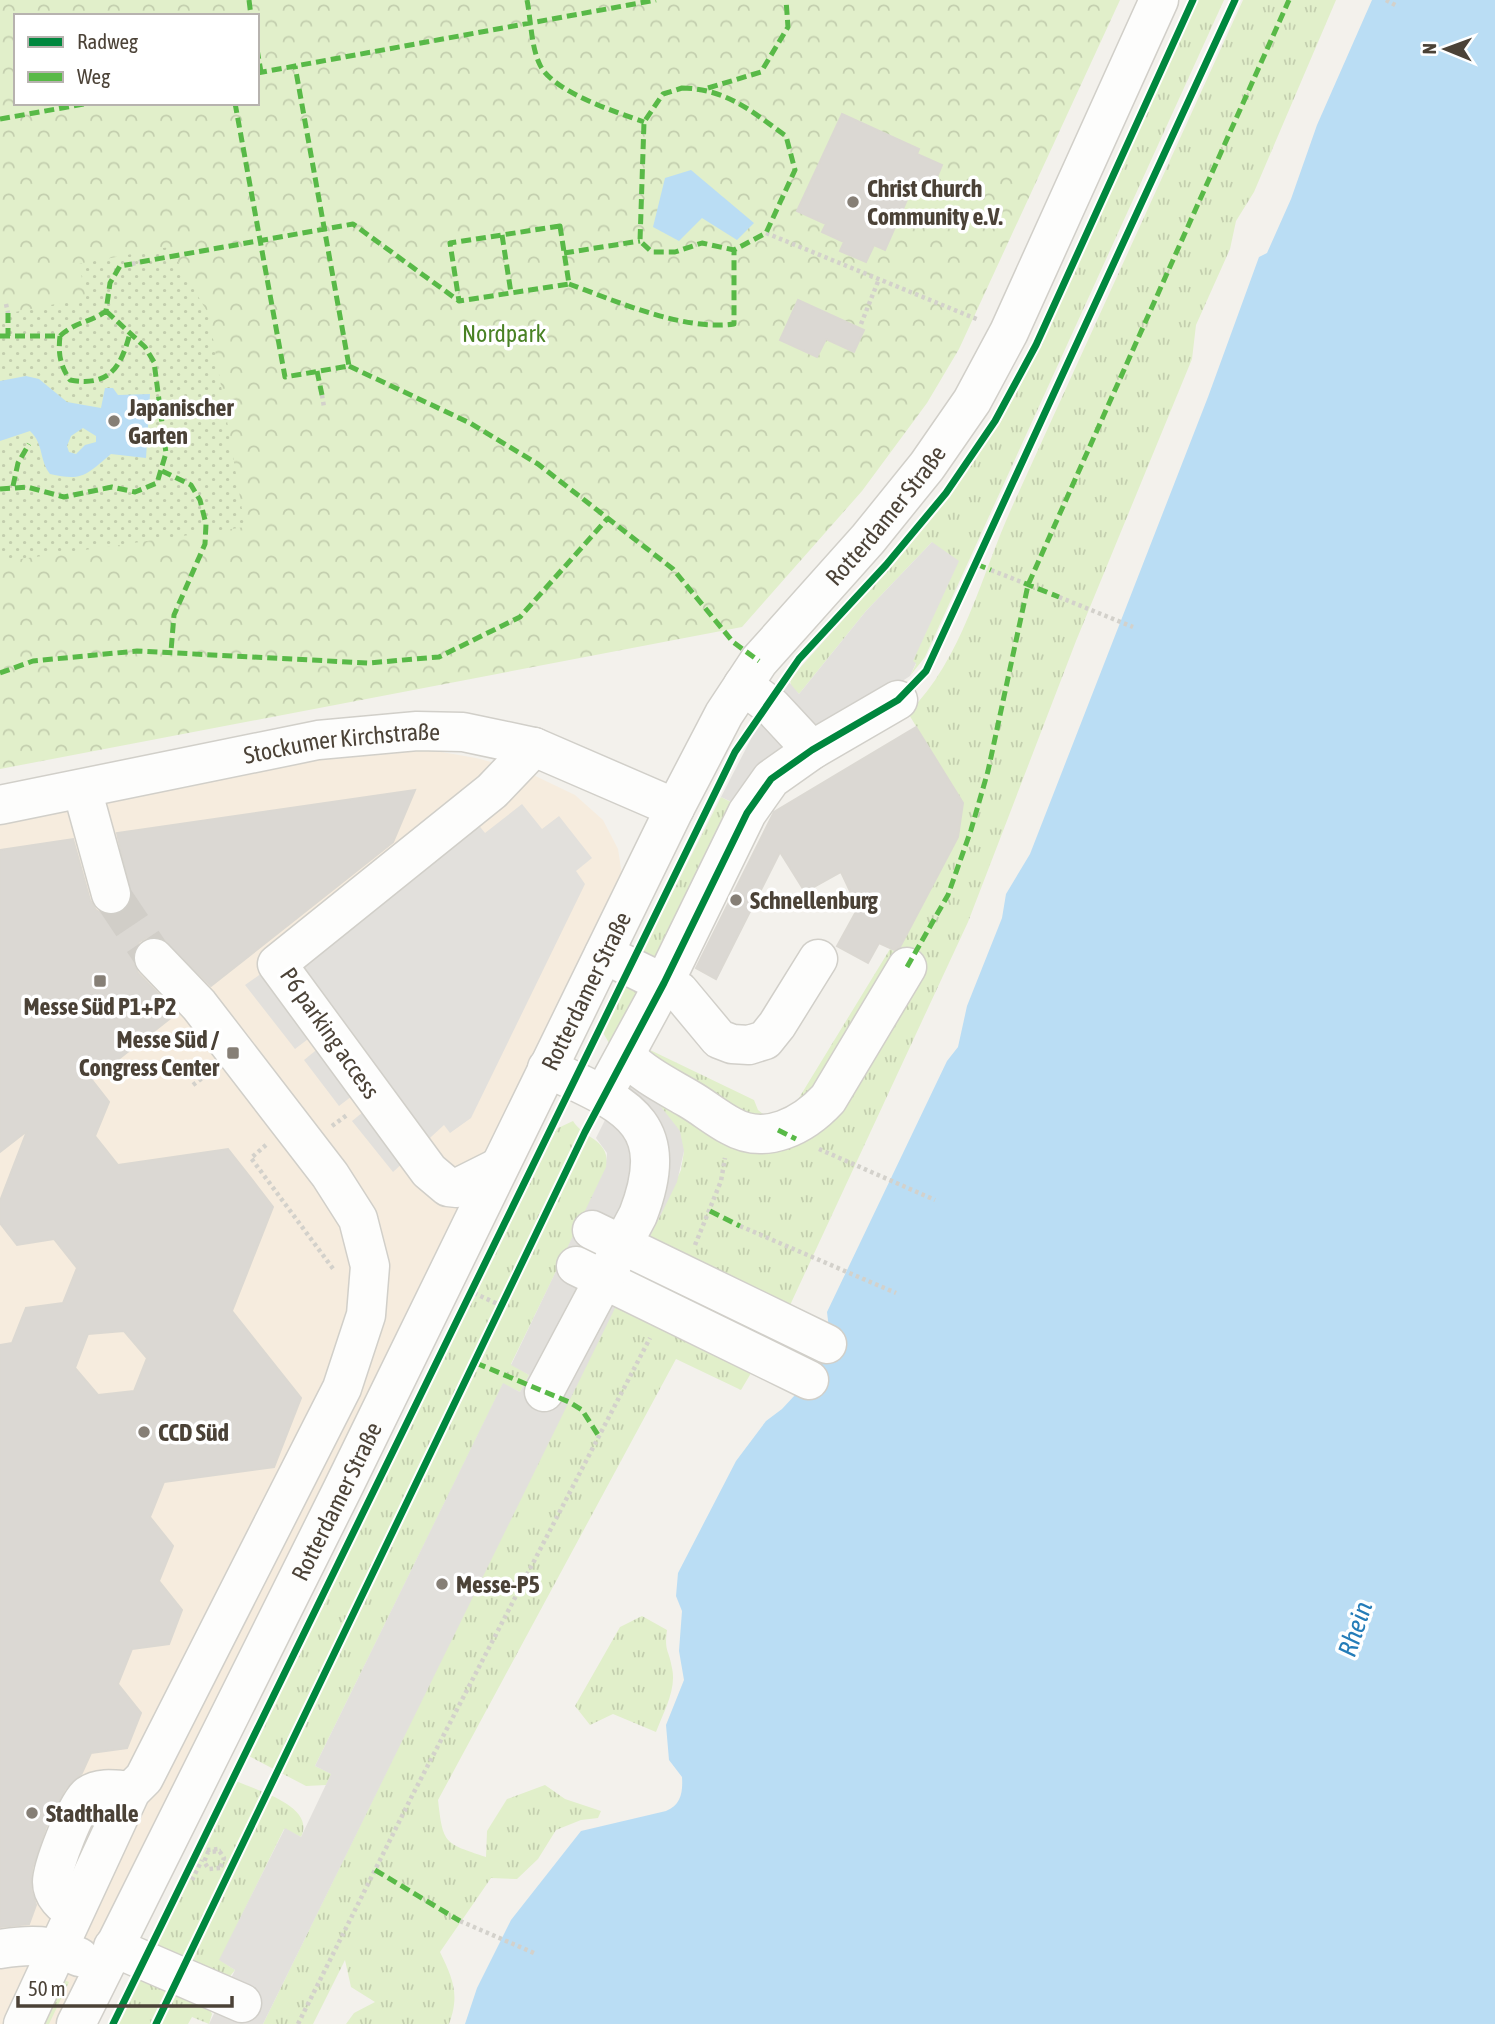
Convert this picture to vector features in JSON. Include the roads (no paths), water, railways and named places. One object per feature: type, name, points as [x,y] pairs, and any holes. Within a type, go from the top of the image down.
[{"type":"street","name":"Rotterdamer Straße","points":[[76,2024],[675,808],[743,685],[773,643],[868,539],[927,466],[972,401],[1009,332],[1160,0]]},
{"type":"street","points":[[743,685],[772,707],[812,750]]},
{"type":"street","points":[[603,1095],[664,983],[747,813],[771,779],[812,750],[898,699]]},
{"type":"street","name":"Stockumer Kirchstraße","points":[[0,805],[318,740],[386,732],[463,732],[534,747],[675,808]]},
{"type":"street","name":"P6 parking access","points":[[497,1168],[457,1188],[448,1187],[429,1171],[277,964],[492,791],[534,747]]},
{"type":"street","points":[[82,789],[111,894]]},
{"type":"street","points":[[604,954],[679,991],[719,1039],[732,1044],[749,1045],[765,1040],[818,959]]},
{"type":"street","points":[[23,2024],[74,1911],[342,1388],[366,1315],[370,1266],[358,1219],[330,1175],[199,1005],[155,958]]},
{"type":"street","points":[[626,1056],[642,1071],[742,1131],[762,1133],[795,1127],[811,1117],[828,1099],[907,967]]},
{"type":"street","points":[[544,1392],[589,1273],[607,1237],[648,1188],[651,1164],[648,1140],[636,1119],[603,1095],[547,1068]]},
{"type":"street","points":[[607,1237],[827,1344]]},
{"type":"street","points":[[589,1273],[808,1380]]},
{"type":"street","points":[[138,1785],[187,1801]]},
{"type":"street","points":[[0,1949],[30,1944],[108,1958],[242,2003]]},
{"type":"water","name":"Rhein","points":[[1372,0],[1495,0],[1495,2024],[465,2024],[477,1988],[511,1920],[581,1831],[666,1811],[675,1805],[680,1797],[682,1777],[669,1760],[666,1725],[684,1680],[679,1651],[682,1611],[676,1596],[678,1573],[736,1461],[766,1421],[782,1409],[809,1380],[830,1337],[827,1312],[947,1061],[958,1047],[967,1006],[1002,918],[1006,894],[1030,854],[1208,397],[1259,257],[1267,253],[1291,199],[1317,125]]},
{"type":"water","points":[[691,170],[754,223],[737,240],[702,218],[679,241],[653,227],[665,178]]},
{"type":"water","points":[[26,376],[39,379],[67,402],[101,408],[105,388],[113,388],[118,395],[150,394],[146,458],[111,454],[84,474],[70,477],[50,474],[37,441],[30,431],[0,441],[0,381]],"holes":[[[83,428],[96,436],[96,442],[85,445],[76,454],[69,452],[67,446],[71,436]]]},
{"type":"tunnel","points":[[111,894],[154,958]]},
{"type":"place","name":"Christ Church Community e.V.","points":[[853,202]]},
{"type":"place","name":"Japanischer Garten","points":[[114,421]]},
{"type":"place","name":"Schnellenburg","points":[[736,900]]},
{"type":"place","name":"Messe Süd P1+P2","points":[[100,981]]},
{"type":"place","name":"Messe Süd / Congress Center","points":[[233,1053]]},
{"type":"place","name":"CCD Süd","points":[[144,1432]]},
{"type":"place","name":"Messe-P5","points":[[442,1584]]},
{"type":"place","name":"Stadthalle","points":[[32,1813]]},
{"type":"park label","name":"Nordpark","points":[[504,333]]}]
